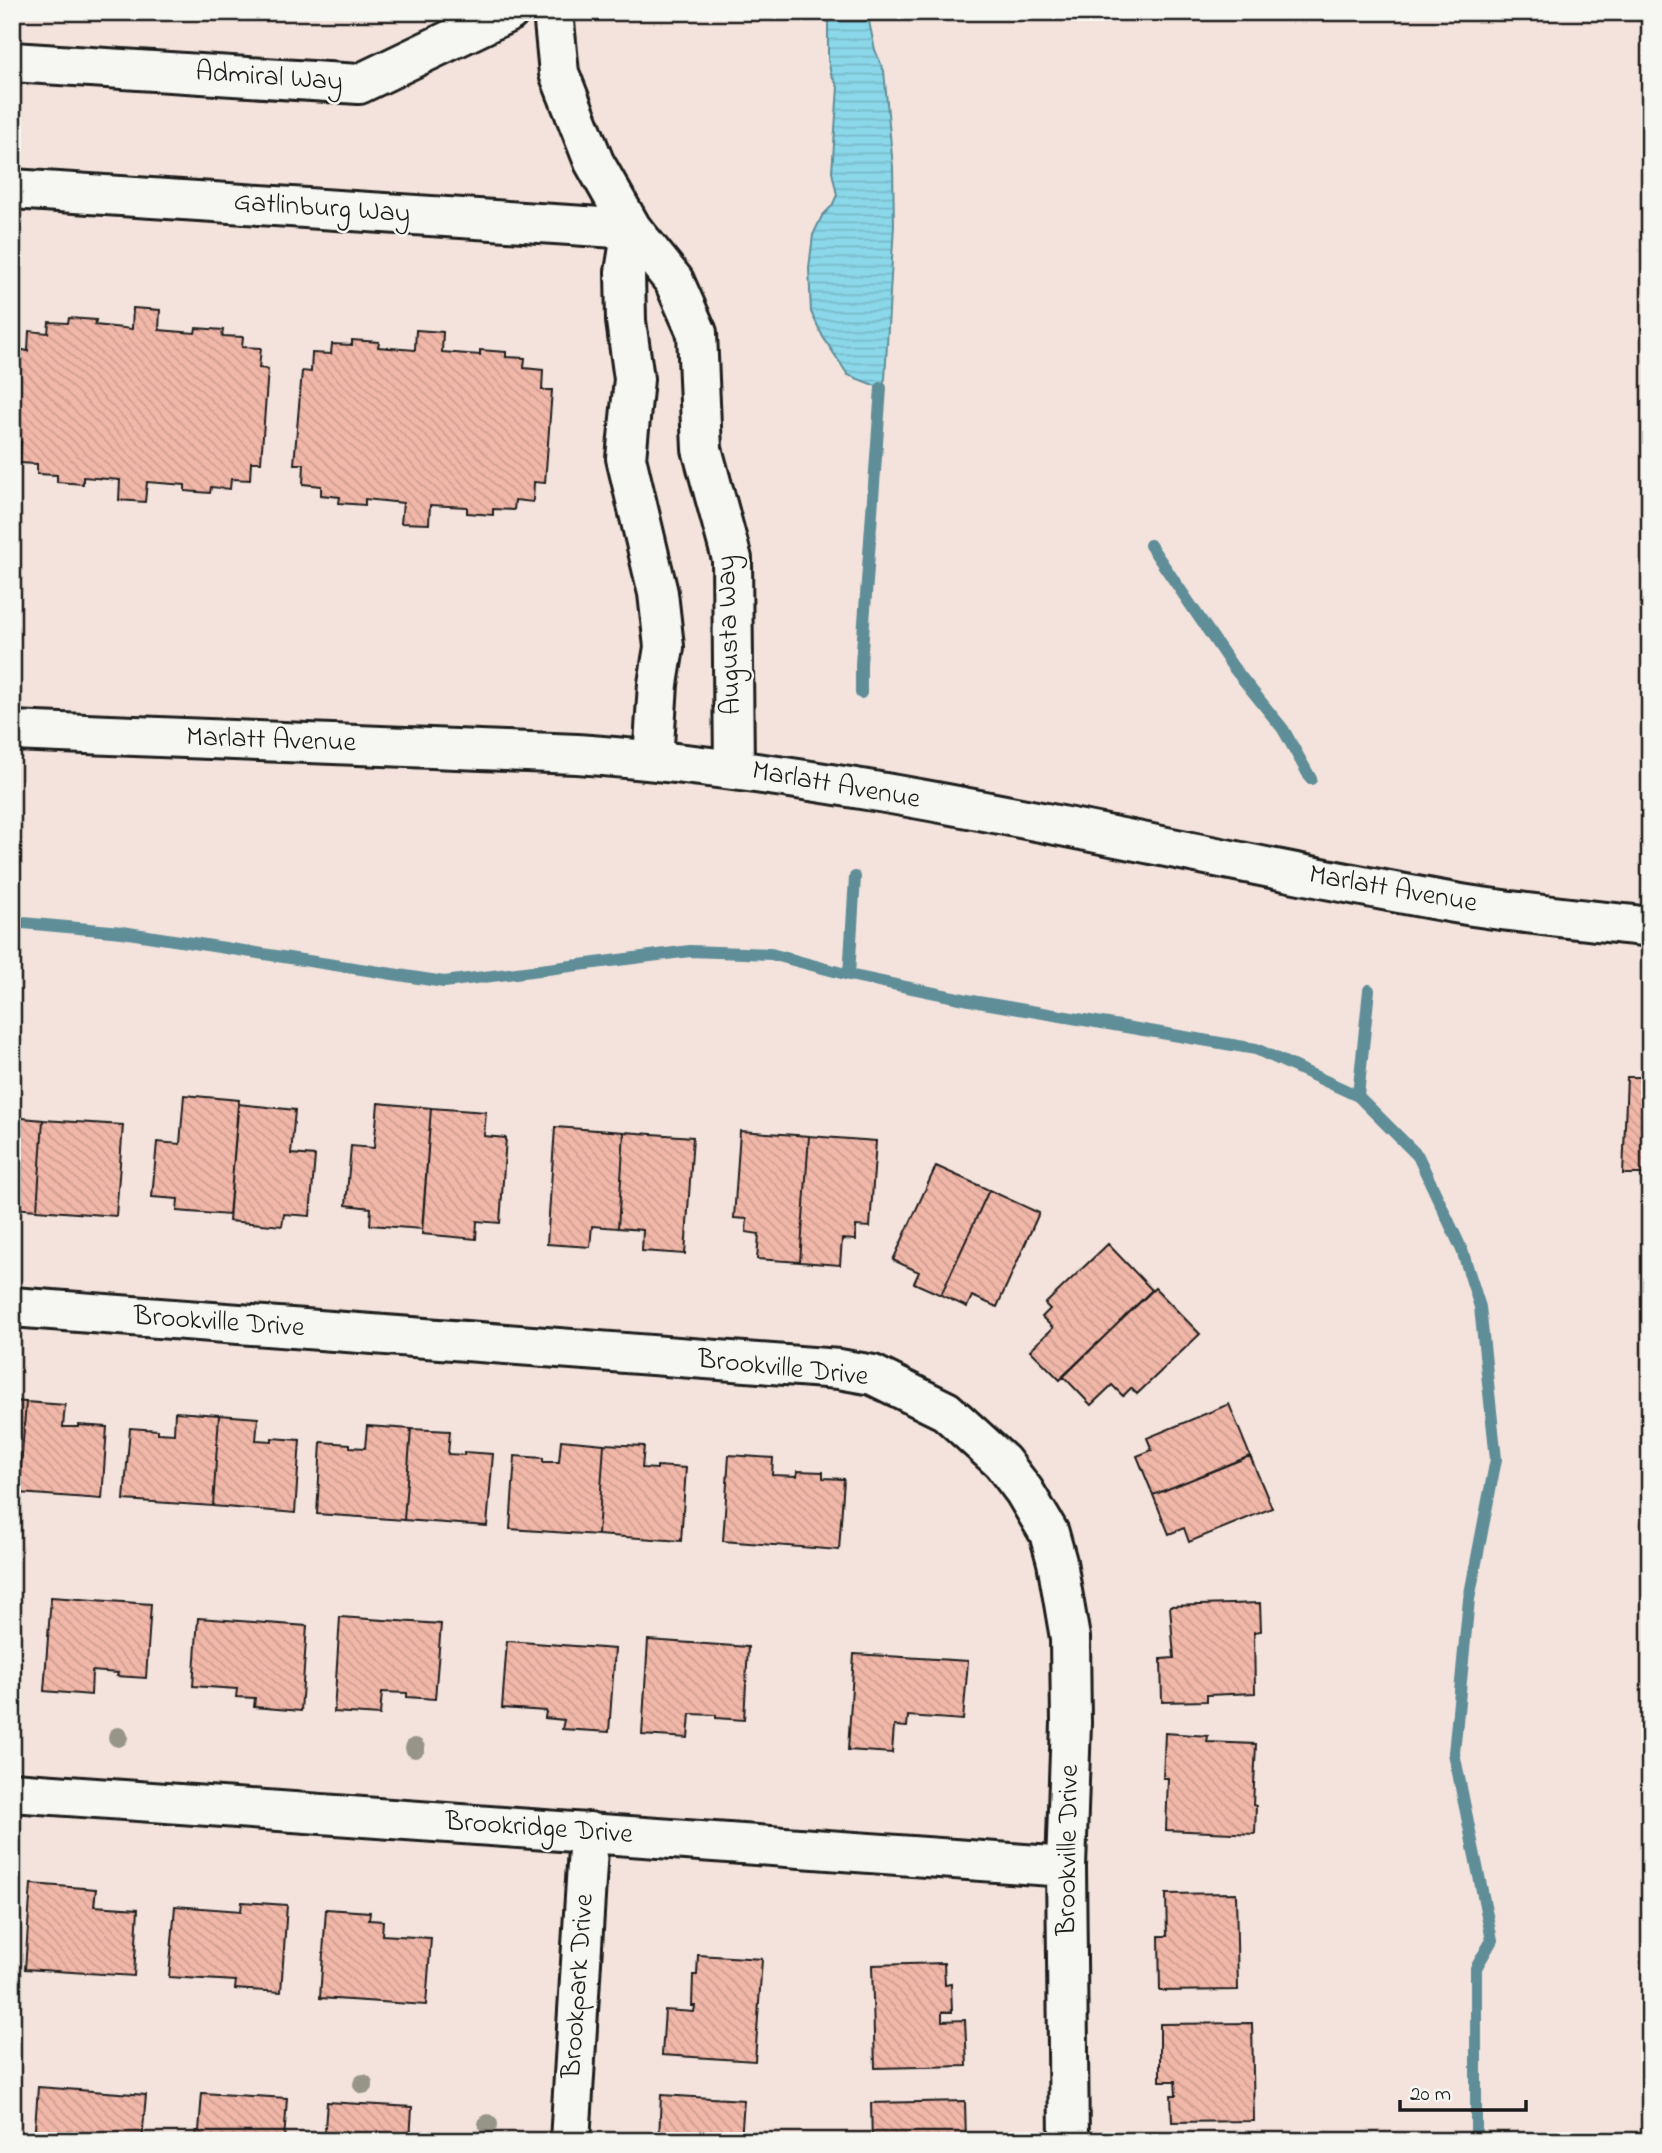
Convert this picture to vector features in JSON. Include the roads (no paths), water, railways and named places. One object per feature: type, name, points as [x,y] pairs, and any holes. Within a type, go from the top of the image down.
[{"type":"street","name":"Admiral Way","points":[[12,62],[359,84],[509,12]]},
{"type":"street","name":"Augusta Way","points":[[553,12],[559,73],[594,162],[632,229],[674,281],[697,333],[702,449],[732,559],[734,769]]},
{"type":"street","name":"Gatlinburg Way","points":[[12,189],[632,229]]},
{"type":"street","points":[[632,229],[625,271],[626,321],[634,379],[626,458],[658,593],[664,647],[658,684],[653,760]]},
{"type":"street","name":"Marlatt Avenue","points":[[12,731],[563,754],[734,769],[919,800],[1457,903],[1650,927]]},
{"type":"street","name":"Brookville Drive","points":[[12,1307],[839,1369],[873,1376],[946,1411],[1002,1462],[1024,1491],[1049,1533],[1070,1638],[1071,1723],[1066,1867],[1069,2141]]},
{"type":"street","name":"Brookridge Drive","points":[[12,1792],[1066,1867]]},
{"type":"street","name":"Brookpark Drive","points":[[570,2141],[589,1832]]},
{"type":"water","points":[[828,12],[867,12],[875,50],[884,71],[893,167],[894,225],[885,379],[881,388],[848,375],[823,337],[811,312],[809,268],[813,235],[837,195],[832,172],[838,87],[828,60]]},
{"type":"waterway","points":[[861,693],[881,388]]},
{"type":"waterway","points":[[1150,545],[1233,667],[1283,729],[1311,779]]},
{"type":"waterway","points":[[849,975],[855,877]]},
{"type":"waterway","points":[[12,922],[122,932],[444,982],[690,951],[771,954],[849,975],[978,1002],[1256,1049],[1358,1096],[1418,1156],[1462,1250],[1480,1307],[1496,1459],[1469,1599],[1454,1753],[1492,1940],[1476,1968],[1476,2141]]},
{"type":"waterway","points":[[1358,1096],[1369,990]]}]
